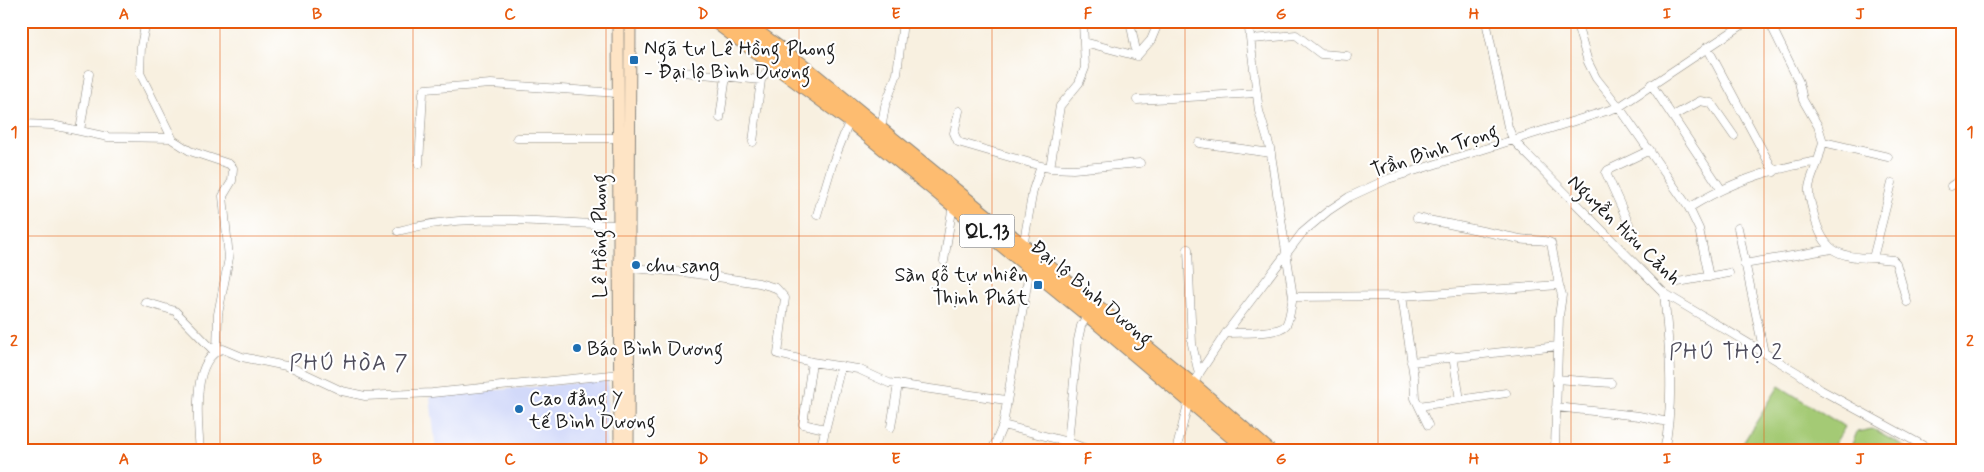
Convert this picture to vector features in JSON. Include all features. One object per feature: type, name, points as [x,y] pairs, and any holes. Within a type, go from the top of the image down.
[{"type":"highway","name":"Đại lộ Bình Dương","points":[[716,21],[850,120],[1088,314],[1193,387],[1250,451]]},
{"type":"highway","name":"Đại lộ Bình Dương","points":[[740,21],[801,65],[881,130],[1268,451]]},
{"type":"street","points":[[126,21],[158,21]]},
{"type":"street","points":[[187,21],[193,21]]},
{"type":"street","name":"Lê Hồng Phong","points":[[618,21],[620,451]]},
{"type":"street","name":"Lê Hồng Phong","points":[[628,451],[630,21]]},
{"type":"street","points":[[881,130],[885,106],[896,74],[904,21]]},
{"type":"street","points":[[1050,168],[1060,106],[1078,83],[1085,68],[1083,21]]},
{"type":"street","points":[[1130,21],[1137,56]]},
{"type":"street","points":[[1137,56],[1150,40],[1159,21]]},
{"type":"street","points":[[1226,333],[1271,332],[1281,328],[1287,324],[1293,297],[1271,152],[1259,111],[1252,39],[1248,21]]},
{"type":"street","name":"Nguyễn Hữu Cảnh","points":[[1486,21],[1508,127],[1514,141],[1664,293],[1764,353],[1821,390],[1933,451]]},
{"type":"street","points":[[1576,21],[1588,62],[1596,78],[1619,106],[1689,208],[1699,229],[1709,277]]},
{"type":"street","name":"Trần Bình Trọng","points":[[1193,387],[1226,333],[1302,233],[1349,197],[1388,179],[1514,141],[1619,106],[1738,24],[1748,21]]},
{"type":"street","points":[[1769,21],[1798,82],[1803,100],[1818,126],[1823,142],[1809,189],[1820,237],[1832,249],[1853,258],[1893,260],[1896,263],[1907,302]]},
{"type":"street","points":[[146,22],[141,46],[140,73],[172,138],[179,146],[229,164],[233,168],[232,181],[223,196],[229,258],[218,314],[216,352]]},
{"type":"street","points":[[1252,39],[1296,35],[1321,54],[1347,56]]},
{"type":"street","points":[[1084,42],[1137,56]]},
{"type":"street","points":[[1707,47],[1774,172]]},
{"type":"street","points":[[753,142],[761,80],[773,63]]},
{"type":"street","points":[[674,71],[761,80]]},
{"type":"street","points":[[80,131],[89,74]]},
{"type":"street","points":[[720,118],[726,76]]},
{"type":"street","points":[[419,164],[422,93],[425,89],[491,84],[617,93]]},
{"type":"street","points":[[1651,84],[1721,188]]},
{"type":"street","points":[[1138,100],[1257,93]]},
{"type":"street","points":[[1673,116],[1700,101],[1711,103],[1734,136]]},
{"type":"street","points":[[959,111],[954,134],[958,142],[1041,166],[1073,169],[1140,163]]},
{"type":"street","points":[[817,214],[832,165],[850,120]]},
{"type":"street","points":[[24,124],[52,125],[108,138],[172,138]]},
{"type":"street","points":[[517,138],[618,138]]},
{"type":"street","points":[[1823,142],[1888,157]]},
{"type":"street","points":[[1199,143],[1271,152]]},
{"type":"street","points":[[1629,224],[1606,173],[1608,170],[1650,150]]},
{"type":"street","points":[[1689,208],[1721,188],[1818,161]]},
{"type":"street","points":[[1024,247],[1033,190],[1041,166]]},
{"type":"street","points":[[1951,186],[1963,178]]},
{"type":"street","points":[[1873,258],[1892,183]]},
{"type":"street","points":[[944,261],[953,204]]},
{"type":"street","points":[[1417,218],[1519,239],[1551,243],[1562,295],[1556,379],[1554,450]]},
{"type":"street","points":[[398,231],[469,220],[523,220],[619,225]]},
{"type":"street","points":[[1738,228],[1764,353]]},
{"type":"street","points":[[1176,451],[1193,387],[1188,249]]},
{"type":"street","points":[[1744,264],[1832,249]]},
{"type":"street","points":[[992,451],[1002,424],[1030,267]]},
{"type":"street","points":[[629,268],[759,283],[776,288],[785,298],[778,354],[812,362],[858,369],[889,384],[1006,400]]},
{"type":"street","points":[[1678,282],[1729,273]]},
{"type":"street","points":[[1293,297],[1402,296],[1559,285]]},
{"type":"street","points":[[1664,293],[1669,337],[1668,422],[1664,451]]},
{"type":"street","points":[[1402,296],[1413,388],[1428,426]]},
{"type":"street","points":[[144,302],[175,311],[216,352]]},
{"type":"street","points":[[1068,442],[1080,326],[1088,314]]},
{"type":"street","points":[[1411,362],[1558,346]]},
{"type":"street","points":[[200,451],[198,402],[200,384],[207,360],[223,349],[242,357],[291,367],[342,391],[365,396],[432,393],[620,374]]},
{"type":"street","points":[[1453,356],[1460,400]]},
{"type":"street","points":[[812,362],[803,424],[826,430]]},
{"type":"street","points":[[820,451],[841,366]]},
{"type":"street","points":[[1556,379],[1610,383]]},
{"type":"street","points":[[891,427],[898,384]]},
{"type":"street","points":[[1420,406],[1506,393]]},
{"type":"street","points":[[1556,407],[1639,416],[1668,422]]},
{"type":"street","points":[[1002,424],[1068,442],[1078,448],[1092,451]]},
{"type":"street","points":[[1960,451],[1963,446]]},
{"type":"shaded area","name":"Cao đẳng Y tế Bình Dương","points":[[608,380],[606,451],[436,451],[430,396]]},
{"type":"green space","points":[[1779,386],[1845,427],[1830,451],[1738,451]]},
{"type":"green space","points":[[1872,429],[1912,451],[1849,451],[1857,432]]},
{"type":"place","name":"Ngã tư Lê Hồng Phong - Đại lộ Bình Dương","points":[[634,60]]},
{"type":"place","name":"chu sang","points":[[636,265]]},
{"type":"place","name":"Sàn gỗ tự nhiên Thịnh Phát","points":[[1038,285]]},
{"type":"place","name":"Báo Bình Dương","points":[[577,348]]},
{"type":"place","name":"Cao đẳng Y tế Bình Dương","points":[[519,409]]},
{"type":"district","name":"PHÚ THỌ 2","points":[[1726,351]]},
{"type":"district","name":"PHÚ HÒA 7","points":[[349,362]]}]
